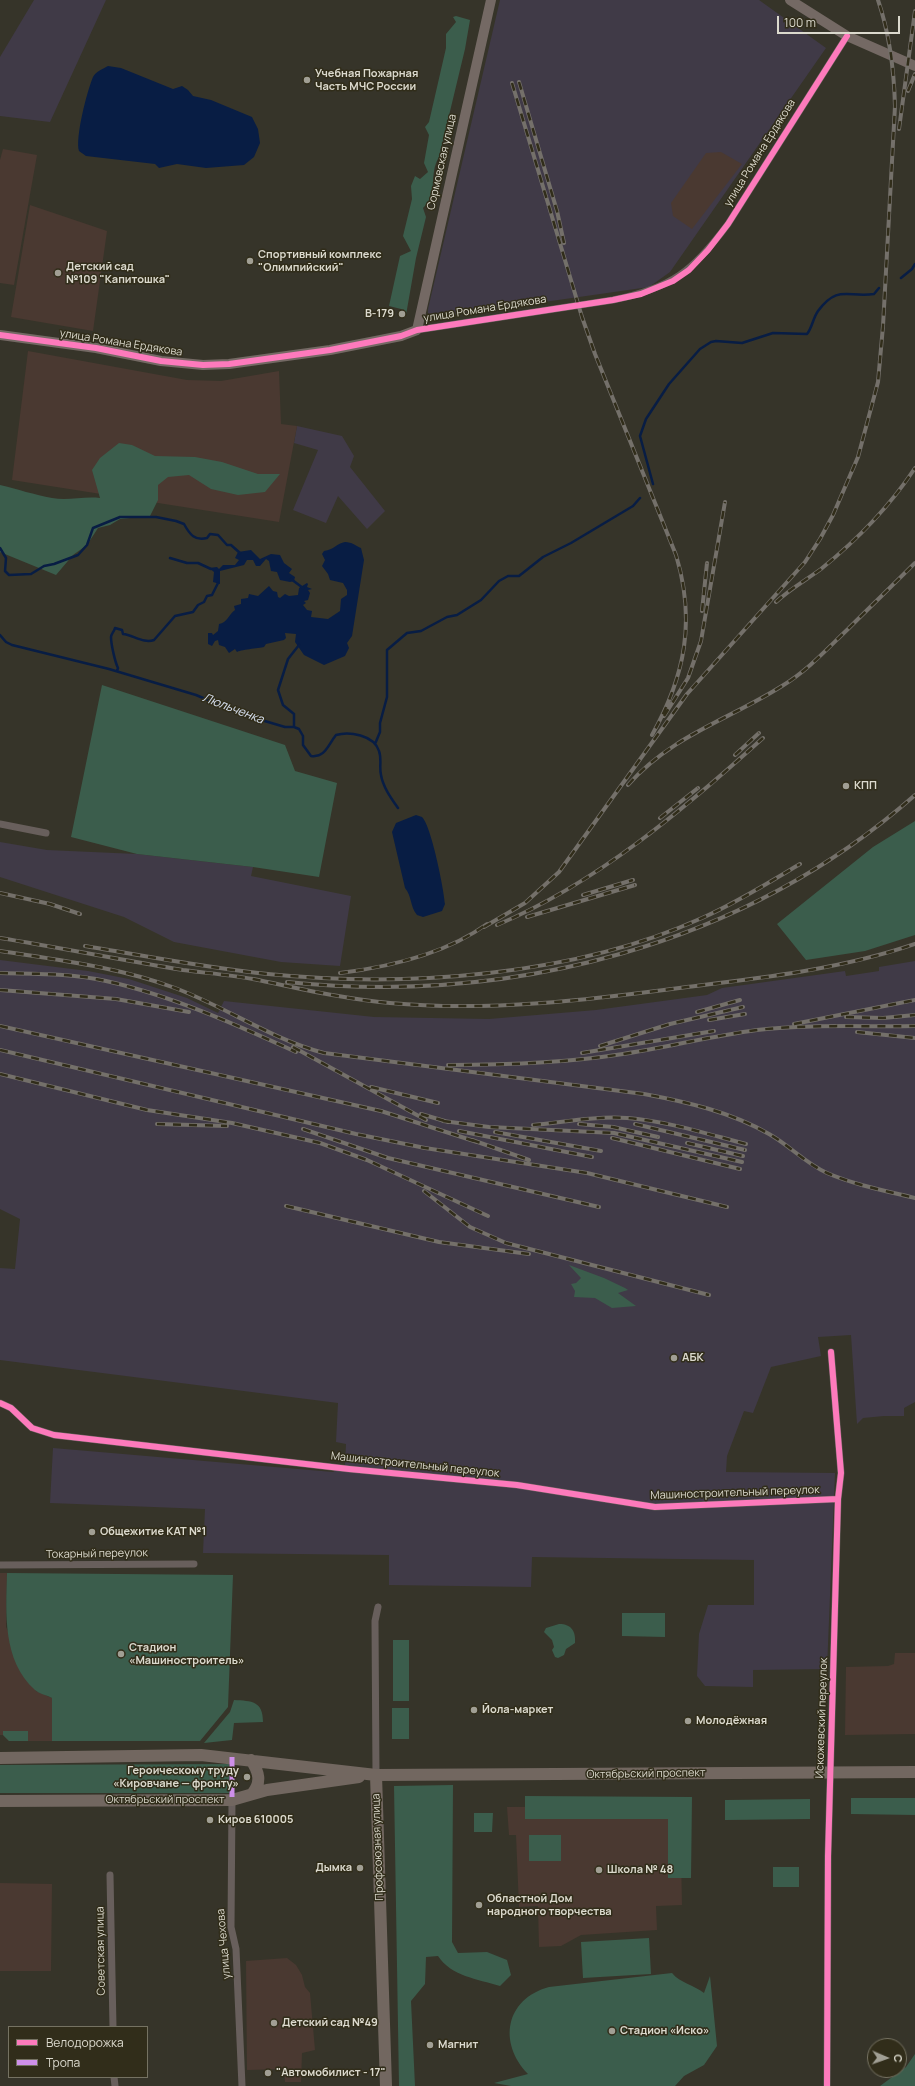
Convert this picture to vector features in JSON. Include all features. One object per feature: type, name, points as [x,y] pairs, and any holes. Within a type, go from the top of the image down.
[{"type":"main road","name":"Октябрьский проспект","points":[[0,1758],[201,1755],[376,1775],[915,1772]]},
{"type":"main road","points":[[251,1760],[257,1768],[259,1776],[256,1790],[252,1794]]},
{"type":"main road","name":"Октябрьский проспект","points":[[0,1801],[232,1800],[267,1790],[376,1775]]},
{"type":"main road","name":"Профсоюзная улица","points":[[376,1775],[386,2086]]},
{"type":"street","name":"Сормовская улица","points":[[417,330],[491,0]]},
{"type":"street","points":[[790,0],[847,36],[915,66]]},
{"type":"street","name":"улица Романа Ердякова","points":[[0,335],[96,348],[161,362],[203,365],[229,364],[330,350],[400,336],[417,330],[634,296],[660,287],[689,270],[708,250],[728,224],[847,36]]},
{"type":"street","points":[[0,824],[46,833]]},
{"type":"street","name":"Искожевский переулок","points":[[827,2086],[830,1772],[838,1499],[841,1473],[831,1352]]},
{"type":"street","name":"Машиностроительный переулок","points":[[0,1403],[11,1408],[32,1428],[54,1435],[349,1469],[517,1485],[654,1507],[838,1499]]},
{"type":"street","name":"Токарный переулок","points":[[0,1566],[194,1564]]},
{"type":"street","name":"Профсоюзная улица","points":[[376,1775],[375,1621],[378,1607]]},
{"type":"street","name":"улица Чехова","points":[[232,1800],[231,1927],[236,1949],[242,2086]]},
{"type":"street","name":"Советская улица","points":[[110,1875],[113,2026]]},
{"type":"shaded area","points":[[34,0],[106,0],[50,122],[0,116],[0,57]]},
{"type":"shaded area","points":[[500,0],[759,0],[826,48],[670,272],[649,287],[432,318],[428,313],[428,309]]},
{"type":"shaded area","points":[[3,149],[37,155],[14,285],[0,283],[0,160]]},
{"type":"shaded area","points":[[721,152],[742,164],[692,229],[673,216],[671,203],[706,153]]},
{"type":"shaded area","points":[[30,205],[107,231],[93,331],[11,317]]},
{"type":"shaded area","points":[[28,351],[187,380],[221,381],[279,371],[281,424],[297,426],[279,522],[12,480]]},
{"type":"shaded area","points":[[297,426],[342,436],[354,456],[350,467],[385,511],[367,529],[338,496],[326,523],[293,510],[318,450],[294,443]]},
{"type":"shaded area","points":[[0,842],[47,850],[137,854],[253,867],[251,876],[351,896],[340,966],[281,962],[174,942],[124,917],[0,877]]},
{"type":"shaded area","points":[[0,960],[88,971],[129,979],[187,998],[218,1013],[224,1001],[374,1017],[489,1019],[596,1010],[707,995],[722,988],[845,971],[846,976],[879,971],[879,967],[915,961],[915,1402],[904,1408],[904,1416],[863,1418],[857,1424],[851,1335],[818,1337],[821,1356],[771,1367],[753,1413],[744,1411],[727,1456],[726,1472],[835,1473],[827,1669],[753,1670],[753,1687],[705,1686],[697,1676],[699,1634],[708,1605],[754,1605],[754,1560],[532,1557],[531,1587],[389,1585],[389,1555],[203,1553],[205,1509],[50,1503],[53,1448],[333,1472],[345,1465],[346,1444],[336,1442],[338,1403],[0,1360],[0,1268],[15,1269],[20,1219],[0,1209]]},
{"type":"shaded area","points":[[0,1573],[7,1573],[6,1627],[36,1691],[52,1698],[52,1741],[9,1741],[3,1735],[0,1735]]},
{"type":"shaded area","points":[[895,1653],[915,1653],[915,1734],[845,1735],[846,1667],[888,1666],[894,1664]]},
{"type":"shaded area","name":"Школа № 48","points":[[680,1806],[682,1905],[656,1906],[657,1930],[581,1935],[561,1946],[539,1947],[538,1906],[519,1907],[516,1835],[509,1835],[507,1807]]},
{"type":"shaded area","points":[[0,1883],[52,1884],[51,1971],[0,1971]]},
{"type":"shaded area","points":[[287,1958],[296,1965],[302,1975],[305,1987],[310,1993],[315,2050],[302,2053],[301,2082],[285,2082],[284,2069],[247,2070],[246,1961]]},
{"type":"green space","points":[[456,16],[470,20],[465,49],[439,157],[434,170],[431,196],[423,208],[426,217],[416,258],[406,315],[401,309],[389,306],[400,256],[411,251],[403,236],[412,199],[411,186],[415,176],[420,179],[428,172],[424,163],[429,135],[425,127],[429,122],[446,48],[446,34],[456,22],[453,17]]},
{"type":"green space","points":[[119,443],[132,445],[155,456],[195,457],[222,462],[258,474],[280,474],[265,492],[238,495],[211,489],[189,475],[168,477],[158,485],[158,500],[150,516],[120,519],[110,525],[98,528],[87,545],[73,555],[56,575],[0,552],[0,485],[52,498],[100,498],[92,470],[100,458]]},
{"type":"green space","points":[[102,685],[285,745],[295,771],[337,783],[319,877],[253,867],[137,854],[71,837]]},
{"type":"green space","points":[[915,821],[915,935],[865,951],[806,960],[777,924],[873,847]]},
{"type":"green space","points":[[569,1265],[604,1278],[625,1288],[628,1290],[618,1293],[636,1306],[612,1308],[595,1298],[574,1297],[575,1291],[571,1284],[576,1283],[581,1278]]},
{"type":"green space","name":"Стадион «Машиностроитель»","points":[[7,1573],[233,1575],[228,1707],[200,1741],[52,1741],[52,1698],[37,1691],[24,1678],[11,1650],[8,1635],[6,1604]]},
{"type":"green space","points":[[622,1613],[665,1613],[665,1637],[622,1636]]},
{"type":"green space","points":[[559,1624],[567,1625],[572,1629],[575,1635],[575,1643],[566,1649],[564,1655],[558,1658],[555,1657],[552,1650],[554,1647],[552,1640],[544,1632],[546,1628]]},
{"type":"green space","points":[[393,1640],[409,1640],[409,1701],[393,1701]]},
{"type":"green space","points":[[234,1700],[251,1702],[259,1706],[263,1722],[234,1723],[232,1740],[204,1743],[230,1712]]},
{"type":"green space","points":[[392,1708],[409,1708],[409,1739],[392,1739]]},
{"type":"green space","points":[[3,1731],[28,1731],[28,1741],[9,1741],[3,1735]]},
{"type":"green space","points":[[229,1764],[229,1793],[0,1793],[0,1765]]},
{"type":"green space","points":[[453,1785],[452,1942],[458,1953],[487,1952],[507,1960],[511,1975],[500,1986],[465,1976],[443,1963],[438,1956],[426,1957],[425,1984],[411,2001],[415,2086],[399,2086],[394,1786]]},
{"type":"green space","points":[[525,1796],[692,1797],[691,1878],[668,1878],[668,1819],[525,1819]]},
{"type":"green space","points":[[851,1798],[915,1798],[915,1815],[851,1814]]},
{"type":"green space","points":[[810,1799],[810,1819],[725,1820],[725,1800]]},
{"type":"green space","points":[[474,1813],[493,1813],[492,1832],[474,1832]]},
{"type":"green space","points":[[529,1835],[561,1835],[561,1861],[529,1861]]},
{"type":"green space","points":[[773,1867],[799,1867],[799,1887],[773,1887]]},
{"type":"green space","points":[[649,1938],[651,1974],[583,1978],[581,1942]]},
{"type":"green space","name":"Стадион «Иско»","points":[[672,1973],[679,1979],[704,1993],[710,1976],[717,2046],[704,2065],[684,2076],[675,2086],[511,2086],[494,2083],[528,2074],[518,2062],[512,2049],[510,2036],[511,2023],[515,2012],[523,2001],[534,1993],[549,1987]]},
{"type":"green space","points":[[915,2054],[915,2086],[880,2086],[891,2078],[907,2078],[907,2066]]},
{"type":"water","points":[[108,66],[121,68],[173,89],[182,86],[193,96],[211,100],[252,117],[258,129],[260,143],[254,157],[244,165],[206,168],[177,164],[159,168],[155,164],[86,156],[79,151],[78,145],[85,103],[94,75]]},
{"type":"water","points":[[345,542],[352,543],[361,548],[364,560],[352,636],[347,643],[349,648],[345,656],[324,665],[304,655],[295,642],[296,634],[285,633],[286,638],[284,640],[266,644],[264,647],[237,652],[235,649],[229,653],[225,647],[219,645],[218,640],[215,641],[212,646],[208,644],[208,633],[212,633],[213,635],[218,631],[219,624],[224,622],[235,610],[234,606],[241,604],[241,599],[248,598],[249,594],[258,596],[269,586],[273,591],[277,592],[278,597],[280,598],[285,594],[289,596],[298,595],[299,588],[307,583],[307,587],[312,589],[308,590],[310,593],[308,600],[304,601],[306,603],[303,605],[307,610],[312,611],[311,617],[328,619],[340,611],[341,599],[347,595],[347,590],[343,583],[330,580],[328,574],[322,566],[325,560],[322,554],[324,551]]},
{"type":"water","points":[[251,550],[260,559],[271,554],[280,555],[284,563],[292,569],[289,573],[295,577],[294,581],[290,582],[280,580],[277,572],[271,571],[269,561],[266,559],[260,566],[256,566],[253,560],[247,560],[244,565],[220,571],[220,584],[213,582],[214,572],[209,568],[217,567],[219,569],[223,565],[235,565],[239,560],[235,558],[238,552]]},
{"type":"water","points":[[416,815],[422,817],[426,822],[440,872],[445,904],[442,911],[423,917],[417,915],[415,912],[409,894],[405,888],[392,832],[396,823]]},
{"type":"waterway","points":[[901,278],[912,269],[915,264]]},
{"type":"waterway","points":[[653,484],[640,436],[646,419],[669,384],[700,349],[711,342],[742,343],[773,333],[807,334],[818,311],[832,298],[844,294],[874,294],[879,288]]},
{"type":"waterway","points":[[375,744],[380,732],[380,723],[387,697],[387,650],[407,633],[421,631],[447,617],[457,615],[481,600],[499,581],[508,576],[519,576],[543,557],[571,543],[633,506],[640,498]]},
{"type":"waterway","points":[[0,548],[6,558],[5,571],[9,575],[31,574],[44,566],[78,555],[87,545],[93,528],[120,517],[156,517],[184,524],[188,531],[199,539],[207,538],[210,534],[218,535],[227,545],[231,545],[240,553]]},
{"type":"waterway","points":[[170,558],[187,563],[198,563],[211,569]]},
{"type":"waterway","points":[[291,579],[303,588]]},
{"type":"waterway","points":[[117,671],[118,668],[113,653],[111,637],[115,628],[122,630],[123,634],[142,640],[154,640],[175,616],[193,612],[198,605],[204,602],[207,596],[212,595],[218,583]]},
{"type":"waterway","name":"Люльченка","points":[[0,635],[6,642],[12,645],[109,669],[196,695],[241,714],[285,727],[294,727],[299,729],[303,736],[303,745],[311,756],[316,756],[323,753],[336,735],[354,734],[367,738],[372,741],[379,751],[380,772],[382,779],[398,808]]},
{"type":"waterway","points":[[294,727],[294,714],[283,705],[278,690],[288,659],[299,645]]},
{"type":"railway","points":[[484,927],[525,903],[559,872],[687,694],[805,562],[833,515],[858,457],[878,382],[883,326],[895,106],[891,52],[886,26],[878,0]]},
{"type":"railway","points":[[899,129],[915,11]]},
{"type":"railway","points":[[908,91],[915,74]]},
{"type":"railway","points":[[519,82],[557,211],[564,243]]},
{"type":"railway","points":[[512,83],[582,317],[595,354],[676,555],[682,579],[686,625],[684,648],[672,691],[652,735]]},
{"type":"railway","points":[[776,602],[821,569],[860,534],[895,496],[915,468]]},
{"type":"railway","points":[[664,716],[688,678],[701,641],[725,502]]},
{"type":"railway","points":[[702,611],[707,563]]},
{"type":"railway","points":[[628,785],[645,768],[681,741],[762,698],[800,674],[915,563]]},
{"type":"railway","points":[[735,755],[759,733]]},
{"type":"railway","points":[[497,925],[534,908],[570,888],[638,843],[702,792],[763,738]]},
{"type":"railway","points":[[660,818],[698,788]]},
{"type":"railway","points":[[287,982],[371,987],[456,984],[539,973],[621,954],[700,927],[776,891],[848,847],[915,795]]},
{"type":"railway","points":[[85,946],[176,962],[268,974],[321,978],[433,978],[489,973],[545,965],[600,953],[652,938],[715,912],[800,864]]},
{"type":"railway","points":[[583,895],[633,880]]},
{"type":"railway","points":[[527,917],[635,885]]},
{"type":"railway","points":[[0,893],[50,904],[80,914]]},
{"type":"railway","points":[[340,973],[397,963],[436,951],[454,943],[487,924]]},
{"type":"railway","points":[[0,938],[183,970],[253,979],[355,999],[390,1003],[464,1006],[576,1000],[773,976],[802,972],[859,960],[915,944]]},
{"type":"railway","points":[[0,951],[110,969],[154,981],[175,988],[212,1004],[286,1040],[324,1053],[644,1094],[692,1104],[724,1114],[754,1126],[776,1138],[811,1164],[827,1173],[860,1184],[915,1198]]},
{"type":"railway","points":[[0,973],[53,974],[93,978],[130,987],[179,1002],[250,1031],[296,1052]]},
{"type":"railway","points":[[0,990],[116,999],[189,1012]]},
{"type":"railway","points":[[697,1012],[740,1000]]},
{"type":"railway","points":[[794,1024],[915,1000]]},
{"type":"railway","points":[[600,1046],[670,1024],[743,1007]]},
{"type":"railway","points":[[709,1020],[745,1014]]},
{"type":"railway","points":[[846,1017],[883,1018],[915,1015]]},
{"type":"railway","points":[[0,1026],[381,1111],[477,1142]]},
{"type":"railway","points":[[448,1065],[514,1064],[579,1060],[640,1051],[740,1032],[777,1028],[816,1026],[915,1026]]},
{"type":"railway","points":[[582,1053],[714,1031]]},
{"type":"railway","points":[[857,1032],[915,1038]]},
{"type":"railway","points":[[293,1047],[426,1120]]},
{"type":"railway","points":[[0,1050],[356,1134],[425,1148],[587,1173],[727,1207]]},
{"type":"railway","points":[[0,1074],[147,1110],[232,1123],[320,1143],[367,1160],[488,1216]]},
{"type":"railway","points":[[371,1087],[438,1103]]},
{"type":"railway","points":[[421,1114],[448,1122]]},
{"type":"railway","points":[[533,1125],[592,1119],[627,1118],[672,1125],[746,1144]]},
{"type":"railway","points":[[443,1121],[489,1127],[614,1133],[742,1162]]},
{"type":"railway","points":[[157,1124],[227,1126]]},
{"type":"railway","points":[[579,1124],[613,1127],[658,1137]]},
{"type":"railway","points":[[635,1124],[745,1150]]},
{"type":"railway","points":[[303,1129],[388,1158],[599,1207]]},
{"type":"railway","points":[[459,1131],[592,1157]]},
{"type":"railway","points":[[495,1132],[601,1151]]},
{"type":"railway","points":[[612,1138],[740,1169]]},
{"type":"railway","points":[[472,1140],[529,1160]]},
{"type":"railway","points":[[687,1143],[743,1156]]},
{"type":"railway","points":[[424,1191],[470,1227],[506,1243],[709,1295]]},
{"type":"railway","points":[[286,1206],[439,1242],[529,1254]]},
{"type":"marked path","points":[[232,1757],[232,1800]]},
{"type":"cycle path","points":[[0,335],[96,348],[161,361],[203,365],[229,364],[330,350],[401,336],[417,330],[613,300],[641,294],[673,281],[689,270],[708,250],[728,224],[847,36]]},
{"type":"cycle path","points":[[827,2086],[828,1856],[838,1499],[841,1473],[831,1352]]},
{"type":"cycle path","points":[[0,1403],[11,1408],[32,1428],[54,1435],[349,1469],[517,1485],[655,1507],[838,1499]]},
{"type":"place","name":"Учебная Пожарная Часть МЧС России","points":[[307,80]]},
{"type":"place","name":"Спортивный комплекс \"Олимпийский\"","points":[[250,261]]},
{"type":"place","name":"Детский сад №109 \"Капитошка\"","points":[[58,273]]},
{"type":"place","name":"В-179","points":[[402,314]]},
{"type":"place","name":"КПП","points":[[846,786]]},
{"type":"place","name":"АБК","points":[[674,1358]]},
{"type":"place","name":"Общежитие КАТ №1","points":[[92,1532]]},
{"type":"place","name":"Стадион «Машиностроитель»","points":[[121,1654]]},
{"type":"place","name":"Йола-маркет","points":[[474,1710]]},
{"type":"place","name":"Молодёжная","points":[[688,1721]]},
{"type":"place","name":"Героическому труду «Кировчане — фронту»","points":[[247,1777]]},
{"type":"place","name":"Киров 610005","points":[[210,1820]]},
{"type":"place","name":"Дымка","points":[[360,1868]]},
{"type":"place","name":"Школа № 48","points":[[599,1870]]},
{"type":"place","name":"Областной Дом народного творчества","points":[[479,1905]]},
{"type":"place","name":"Детский сад №49","points":[[274,2023]]},
{"type":"place","name":"Стадион «Иско»","points":[[612,2031]]},
{"type":"place","name":"Магнит","points":[[430,2045]]},
{"type":"place","name":"\"Автомобилист - 17\"","points":[[268,2073]]}]
